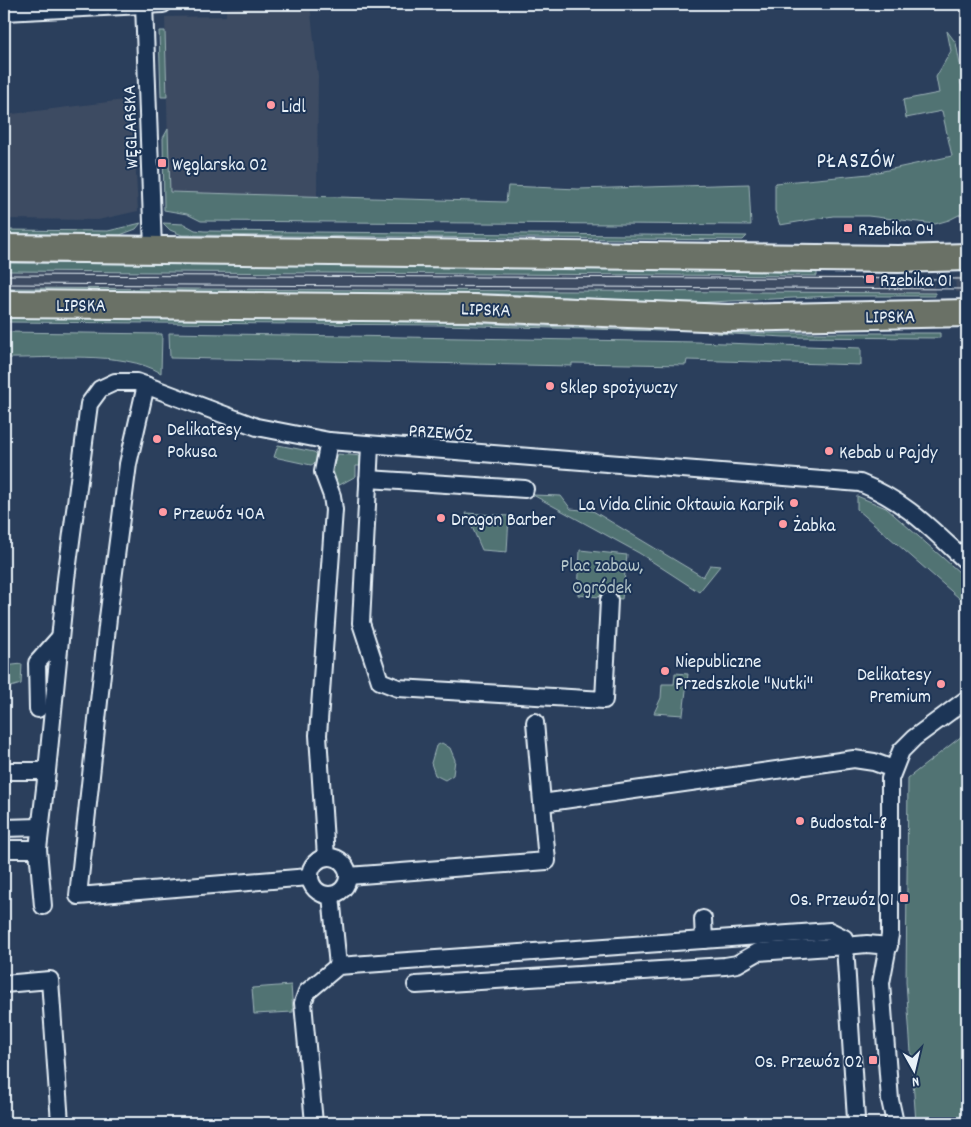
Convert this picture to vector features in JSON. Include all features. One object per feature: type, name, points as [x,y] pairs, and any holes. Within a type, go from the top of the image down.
[{"type":"main road","points":[[4,248],[898,259],[967,257]]},
{"type":"main road","name":"LIPSKA","points":[[4,304],[474,308],[728,318],[967,313]]},
{"type":"street","points":[[4,12],[163,4]]},
{"type":"street","name":"WĘGLARSKA","points":[[144,5],[153,250]]},
{"type":"street","name":"PRZEWÓZ","points":[[43,906],[38,849],[48,771],[65,588],[90,400],[100,389],[115,382],[146,385],[257,427],[329,441],[370,446],[860,482],[889,495],[902,504],[967,562]]},
{"type":"street","points":[[146,385],[128,464],[108,618],[78,896],[309,877]]},
{"type":"street","points":[[326,857],[322,822],[318,736],[334,510],[332,496],[323,472],[329,441]]},
{"type":"street","points":[[370,446],[360,623],[380,681],[398,688],[604,700],[609,600]]},
{"type":"street","points":[[368,479],[526,489]]},
{"type":"street","points":[[38,709],[37,663],[60,637]]},
{"type":"street","points":[[895,1123],[890,1100],[881,983],[889,946],[890,789],[893,769],[901,751],[914,738],[967,699]]},
{"type":"street","points":[[348,876],[547,861],[535,722]]},
{"type":"street","points":[[542,803],[798,772],[854,759],[874,762],[893,769]]},
{"type":"street","points":[[4,771],[48,771]]},
{"type":"street","points":[[4,828],[40,828]]},
{"type":"street","points":[[4,849],[38,849]]},
{"type":"street","points":[[326,857],[342,862],[348,876],[342,890],[331,895],[316,891],[309,877],[315,862],[326,857]]},
{"type":"street","points":[[331,895],[338,966]]},
{"type":"street","points":[[703,919],[704,940]]},
{"type":"street","points":[[314,1123],[303,1003],[308,992],[338,966],[830,931],[844,938],[855,1123]]},
{"type":"street","points":[[416,985],[725,966],[737,964],[758,952],[867,944],[889,946]]},
{"type":"street","points":[[502,953],[504,980]]},
{"type":"street","points":[[4,984],[50,980],[60,1123]]},
{"type":"shaded area","points":[[282,4],[310,4],[318,76],[317,196],[169,192],[165,17],[226,16],[226,9]]},
{"type":"shaded area","points":[[132,99],[138,211],[98,220],[4,219],[4,115]]},
{"type":"shaded area","points":[[4,271],[933,277],[935,293],[4,288]]},
{"type":"shaded area","points":[[967,276],[967,292],[956,292],[955,277]]},
{"type":"green space","points":[[159,31],[165,31],[167,97],[161,97]]},
{"type":"green space","points":[[947,31],[956,43],[963,80],[960,81],[967,101],[965,117],[967,132],[967,211],[949,220],[935,224],[868,216],[833,216],[780,225],[775,211],[775,183],[869,174],[952,156],[942,111],[906,118],[903,100],[939,93],[936,77],[951,51]]},
{"type":"green space","points":[[168,129],[170,192],[506,202],[508,186],[578,189],[749,184],[751,225],[201,221],[187,214],[164,210],[163,138]]},
{"type":"green space","points":[[141,223],[136,229],[120,235],[4,234],[4,230],[108,231]]},
{"type":"green space","points":[[163,223],[184,224],[195,230],[204,231],[747,236],[743,240],[182,235],[170,230]]},
{"type":"green space","points":[[4,263],[817,268],[817,276],[4,271]]},
{"type":"green space","points":[[4,288],[935,293],[935,296],[834,296],[690,303],[500,294],[4,290]]},
{"type":"green space","points":[[4,318],[442,322],[664,331],[442,325],[4,322]]},
{"type":"green space","points":[[4,332],[162,334],[161,373],[127,361],[106,358],[4,358]]},
{"type":"green space","points":[[169,333],[697,342],[861,348],[861,365],[687,360],[686,365],[572,363],[572,366],[170,358]]},
{"type":"green space","points":[[716,333],[940,333],[940,338],[784,337]]},
{"type":"green space","points":[[278,445],[314,452],[318,455],[317,462],[311,465],[274,457]]},
{"type":"green space","points":[[338,454],[362,456],[362,466],[356,466],[356,476],[336,487],[332,469]]},
{"type":"green space","points":[[533,495],[561,496],[571,509],[593,511],[703,577],[710,565],[720,566],[699,592],[639,553]]},
{"type":"green space","points":[[857,496],[886,508],[967,579],[967,605],[857,509]]},
{"type":"green space","points":[[466,513],[509,516],[507,552],[482,550]]},
{"type":"green space","name":"Plac zabaw, Ogródek","points":[[580,550],[627,555],[622,599],[578,595]]},
{"type":"green space","points":[[22,664],[21,684],[4,689],[4,666]]},
{"type":"green space","points":[[675,673],[688,674],[683,715],[654,713],[661,698],[662,684],[674,684]]},
{"type":"green space","points":[[967,732],[967,1123],[916,1123],[906,982],[908,778]]},
{"type":"green space","points":[[442,743],[450,748],[455,760],[453,775],[445,780],[435,775],[431,763],[436,746]]},
{"type":"green space","points":[[291,985],[293,1012],[254,1014],[252,988]]},
{"type":"tram line","points":[[4,275],[967,279]]},
{"type":"tram line","points":[[4,284],[967,289]]},
{"type":"place","name":"Lidl","points":[[271,105]]},
{"type":"place","name":"Węglarska 02","points":[[162,163]]},
{"type":"place","name":"Rzebika 04","points":[[848,228]]},
{"type":"place","name":"Rzebika 01","points":[[870,279]]},
{"type":"place","name":"Sklep spożywczy","points":[[550,386]]},
{"type":"place","name":"Delikatesy Pokusa","points":[[157,439]]},
{"type":"place","name":"Kebab u Pajdy","points":[[829,451]]},
{"type":"place","name":"La Vida Clinic Oktawia Karpik","points":[[794,503]]},
{"type":"place","name":"Przewóz 40A","points":[[163,512]]},
{"type":"place","name":"Dragon Barber","points":[[441,518]]},
{"type":"place","name":"Żabka","points":[[783,524]]},
{"type":"place","name":"Niepubliczne Przedszkole \"Nutki\"","points":[[665,671]]},
{"type":"place","name":"Delikatesy Premium","points":[[941,684]]},
{"type":"place","name":"Budostal-8","points":[[800,821]]},
{"type":"place","name":"Os. Przewóz 01","points":[[904,898]]},
{"type":"place","name":"Os. Przewóz 02","points":[[873,1060]]},
{"type":"district","name":"PŁASZÓW","points":[[856,160]]}]
